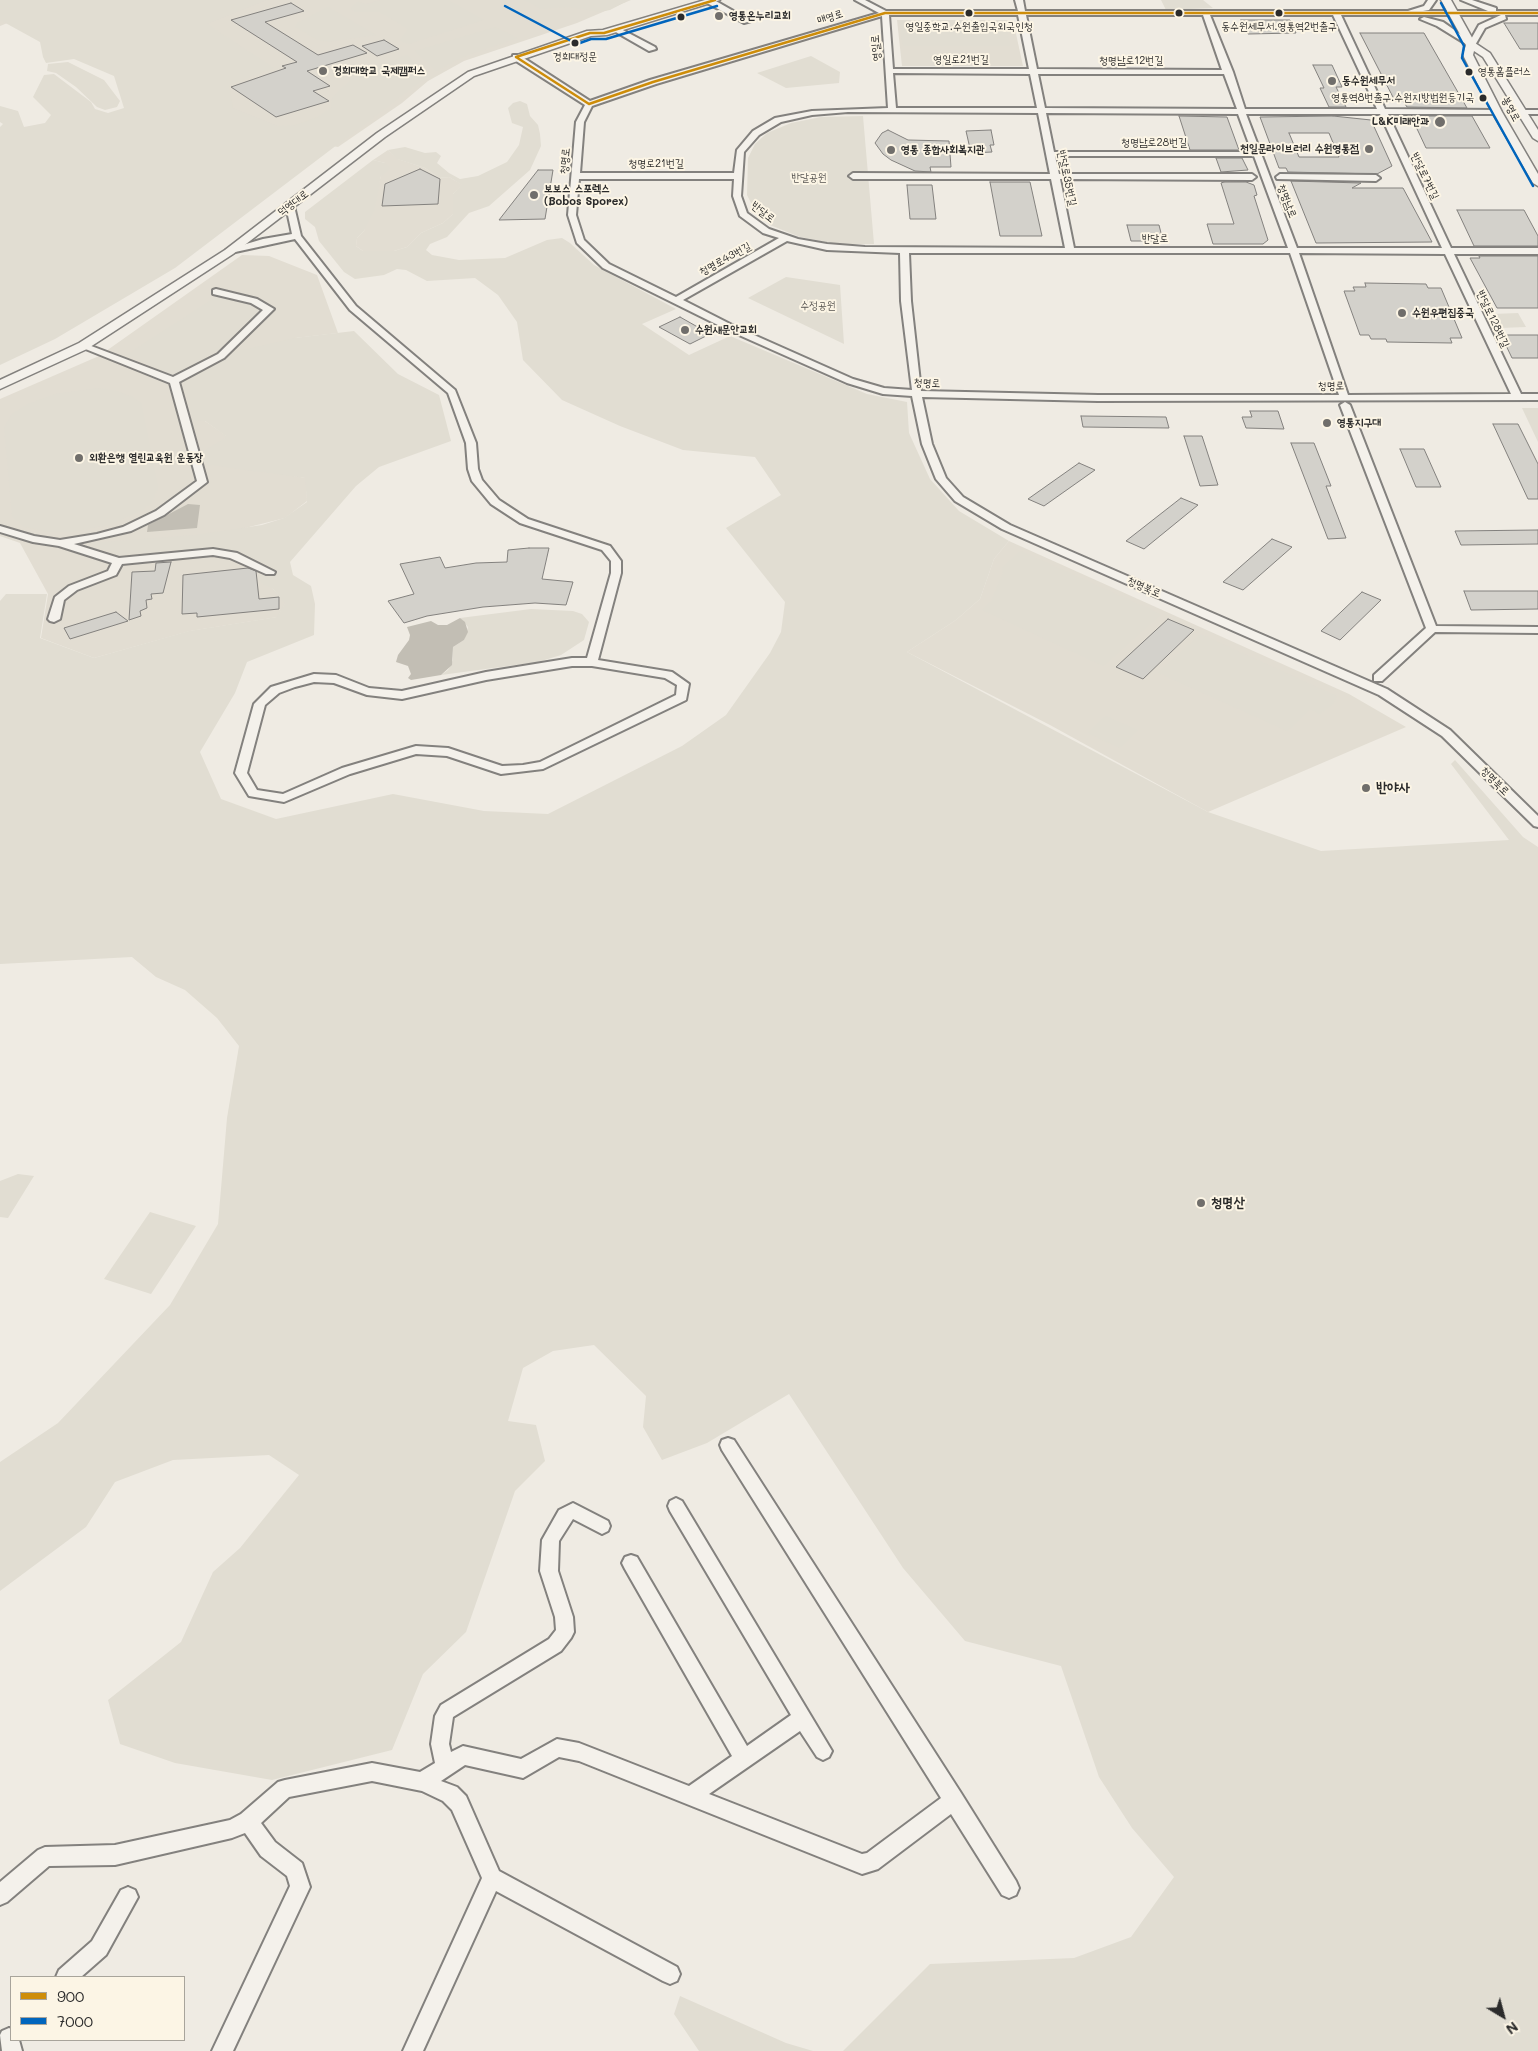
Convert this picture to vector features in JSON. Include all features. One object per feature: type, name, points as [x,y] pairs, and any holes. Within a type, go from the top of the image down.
[{"type":"main road","name":"덕영대로","points":[[590,33],[594,27],[686,0]]},
{"type":"main road","name":"봉영로","points":[[1446,0],[1471,45],[1487,55],[1538,138]]},
{"type":"main road","name":"덕영대로","points":[[0,385],[83,346],[229,252],[381,135],[471,74],[590,33],[616,29],[713,1]]},
{"type":"main road","name":"봉영로","points":[[1471,45],[1468,55],[1497,112],[1538,182]]},
{"type":"street","points":[[859,0],[885,12]]},
{"type":"street","name":"반달로35번길","points":[[1019,0],[1070,250]]},
{"type":"street","points":[[1389,14],[1426,8],[1432,0]]},
{"type":"street","points":[[1465,0],[1483,8],[1511,14]]},
{"type":"street","points":[[713,1],[747,21]]},
{"type":"street","name":"매영로","points":[[589,104],[653,82],[885,12],[1337,15],[1538,13]]},
{"type":"street","name":"영일로","points":[[885,12],[892,110]]},
{"type":"street","name":"청명남로","points":[[1206,14],[1229,72],[1257,154],[1276,200],[1344,401],[1432,629]]},
{"type":"street","points":[[1389,14],[1434,20],[1471,45],[1482,28],[1511,14]]},
{"type":"street","name":"반달로7번길","points":[[1337,15],[1450,251]]},
{"type":"street","points":[[616,29],[652,49]]},
{"type":"street","points":[[516,57],[589,104]]},
{"type":"street","name":"영일로21번길","points":[[889,71],[1033,72]]},
{"type":"street","name":"청명남로12번길","points":[[1033,72],[1229,72]]},
{"type":"street","name":"청명로","points":[[589,104],[580,122],[572,215],[580,241],[606,266],[850,381],[883,391],[917,395],[1344,401],[1538,397]]},
{"type":"street","name":"반달로","points":[[1497,112],[1382,110],[892,110],[821,112],[778,120],[756,133],[740,152],[737,196],[743,214],[766,230],[786,238],[827,247],[904,250],[1538,251]]},
{"type":"street","points":[[1521,112],[1538,112]]},
{"type":"street","name":"청명남로28번길","points":[[1051,154],[1257,154]]},
{"type":"street","name":"청명로21번길","points":[[575,176],[738,176]]},
{"type":"street","points":[[854,176],[1252,177]]},
{"type":"street","points":[[1280,177],[1376,178]]},
{"type":"street","points":[[290,206],[297,236],[353,308],[452,392],[471,443],[473,468],[477,481],[496,502],[524,521],[606,548],[616,561],[616,573],[592,662]]},
{"type":"street","points":[[229,252],[263,242],[297,236]]},
{"type":"street","name":"청명로43번길","points":[[675,300],[786,238]]},
{"type":"street","name":"청명북로","points":[[904,250],[906,301],[917,395],[927,444],[941,479],[960,499],[980,513],[1020,534],[1383,692],[1446,733],[1538,823]]},
{"type":"street","name":"반달로128번길","points":[[1450,251],[1518,397]]},
{"type":"street","points":[[83,346],[174,381],[221,356],[269,309],[254,301],[216,292]]},
{"type":"street","points":[[60,543],[127,529],[160,513],[202,482],[174,381]]},
{"type":"street","points":[[0,529],[32,539],[60,543],[118,562],[213,552],[233,555],[270,572]]},
{"type":"street","points":[[54,619],[59,599],[73,588],[112,573],[118,562]]},
{"type":"street","points":[[1378,678],[1432,629],[1538,630]]},
{"type":"street","points":[[572,662],[592,662],[668,675],[683,684],[682,697],[543,765],[523,769],[501,770],[448,752],[416,750],[346,771],[284,798],[253,793],[241,773],[260,704],[275,690],[292,684],[314,678],[336,678],[367,691],[402,695],[486,676],[572,662]]},
{"type":"street","points":[[728,1445],[1010,1888]]},
{"type":"street","points":[[676,1506],[822,1751]]},
{"type":"street","points":[[445,1767],[440,1744],[444,1716],[447,1711],[554,1645],[565,1632],[564,1617],[549,1571],[551,1540],[565,1515],[573,1511],[602,1526]]},
{"type":"street","points":[[631,1563],[744,1759]]},
{"type":"street","points":[[691,1796],[803,1718]]},
{"type":"street","points":[[422,1782],[463,1755],[523,1769],[557,1748],[579,1752],[862,1864],[871,1862],[954,1800]]},
{"type":"street","points":[[0,1895],[44,1857],[115,1854],[232,1829],[248,1821],[284,1789],[372,1772],[422,1782],[456,1798],[492,1878],[670,1974]]},
{"type":"street","points":[[222,2051],[300,1887],[296,1870],[268,1849],[248,1821]]},
{"type":"street","points":[[413,2051],[492,1878]]},
{"type":"street","points":[[67,1976],[99,1948],[128,1897]]},
{"type":"shaded area","name":"경희대학교 국제캠퍼스","points":[[0,0],[631,0],[577,23],[464,61],[428,81],[402,103],[338,147],[256,132],[10,22],[0,26]]},
{"type":"shaded area","points":[[897,20],[1013,20],[1023,66],[902,66]]},
{"type":"shaded area","points":[[388,150],[398,159],[425,168],[439,178],[449,177],[463,185],[453,194],[453,214],[443,223],[421,233],[407,247],[394,251],[363,251],[356,246],[357,238],[364,231],[385,163],[373,160]]},
{"type":"shaded area","points":[[242,255],[269,256],[317,275],[338,333],[295,338],[205,421],[228,437],[241,467],[306,478],[307,501],[285,518],[241,529],[275,568],[273,574],[259,575],[286,602],[278,617],[190,631],[94,658],[41,638],[48,594],[20,543],[0,536],[0,399],[99,356]]},
{"type":"shaded area","points":[[188,504],[200,505],[197,528],[147,532],[148,525]]},
{"type":"shaded area","points":[[1009,541],[1349,694],[1406,727],[1208,812],[1050,725],[907,652],[956,620],[980,599],[994,559]]},
{"type":"shaded area","points":[[460,618],[465,622],[468,632],[464,640],[453,647],[452,665],[441,675],[411,680],[408,678],[411,674],[408,666],[396,662],[398,655],[409,640],[410,635],[407,627],[431,621],[438,625],[447,625]]},
{"type":"green space","points":[[0,0],[267,0],[207,24],[274,68],[229,85],[233,108],[278,126],[295,125],[318,117],[331,108],[332,99],[354,78],[406,55],[429,75],[175,268],[55,339],[0,365],[0,127],[3,124],[0,122],[0,106],[18,111],[24,127],[45,123],[51,115],[33,97],[44,75],[54,74],[91,102],[95,109],[108,113],[124,108],[114,76],[74,59],[46,63],[40,42],[0,20]]},
{"type":"green space","points":[[380,0],[448,0],[484,20],[409,44],[400,41],[408,29],[380,12],[356,12],[351,9],[358,1],[366,4]]},
{"type":"green space","points":[[524,0],[629,0],[610,10],[599,12],[568,7],[541,9]]},
{"type":"green space","points":[[1161,0],[1203,0],[1213,8],[1166,10]]},
{"type":"green space","points":[[328,7],[376,35],[329,42],[318,40],[295,27],[297,23]]},
{"type":"green space","points":[[899,21],[1005,21],[1010,46],[903,46]]},
{"type":"green space","points":[[495,27],[518,38],[463,57],[437,71],[415,51]]},
{"type":"green space","points":[[811,56],[840,72],[839,83],[786,88],[757,73]]},
{"type":"green space","points":[[68,62],[104,80],[120,101],[117,107],[105,110],[97,107],[76,87],[56,73],[47,71],[48,64]]},
{"type":"green space","points":[[520,101],[527,104],[530,116],[538,125],[540,134],[541,146],[530,170],[489,206],[469,213],[447,237],[430,244],[426,250],[432,255],[459,260],[505,258],[547,240],[562,238],[594,265],[676,309],[642,324],[689,355],[730,336],[867,394],[907,402],[909,433],[930,479],[959,511],[1009,541],[994,559],[980,599],[956,620],[907,652],[1208,812],[1321,851],[1509,840],[1451,764],[1455,760],[1523,837],[1538,847],[1538,2051],[843,2051],[930,1964],[1074,1958],[1131,1937],[1174,1877],[1132,1828],[1099,1777],[1061,1666],[965,1641],[903,1568],[789,1394],[707,1443],[662,1460],[643,1427],[646,1396],[594,1345],[553,1351],[523,1368],[508,1421],[536,1425],[545,1461],[515,1491],[466,1632],[423,1674],[392,1750],[272,1780],[175,1763],[120,1744],[108,1700],[181,1642],[213,1572],[240,1548],[299,1475],[269,1455],[173,1460],[115,1482],[86,1527],[0,1591],[0,1462],[58,1423],[170,1305],[218,1224],[227,1118],[239,1046],[217,1018],[185,990],[156,977],[132,957],[0,964],[0,601],[6,594],[47,594],[40,638],[94,658],[189,631],[277,617],[285,603],[273,589],[263,584],[258,575],[272,574],[274,568],[240,552],[211,548],[117,555],[89,543],[194,535],[262,525],[284,518],[307,502],[305,478],[208,465],[202,452],[227,437],[205,421],[193,420],[183,382],[228,358],[234,352],[294,338],[354,331],[398,374],[439,395],[451,441],[379,467],[356,486],[290,562],[293,575],[311,586],[315,604],[314,635],[247,662],[235,693],[200,752],[221,799],[276,819],[393,794],[484,811],[548,814],[682,746],[726,715],[770,653],[781,632],[785,602],[726,528],[781,495],[755,457],[683,450],[620,426],[562,400],[523,360],[517,322],[498,295],[475,278],[427,281],[406,270],[397,269],[384,275],[355,279],[344,272],[319,241],[315,227],[305,219],[305,212],[373,160],[385,163],[390,168],[381,176],[374,211],[364,231],[357,238],[356,246],[363,251],[394,251],[407,247],[421,233],[443,223],[453,214],[453,194],[462,185],[449,177],[439,178],[425,168],[397,159],[388,150],[405,147],[425,153],[436,152],[441,156],[437,163],[449,173],[460,179],[478,176],[507,162],[519,145],[523,127],[512,123],[508,108],[513,103]]},
{"type":"green space","name":"반달공원","points":[[863,116],[874,244],[837,244],[800,237],[770,225],[755,211],[747,195],[748,158],[755,144],[767,133],[791,123],[821,117]]},
{"type":"green space","name":"수정공원","points":[[786,277],[840,285],[844,344],[748,298]]},
{"type":"green space","points":[[216,297],[247,303],[261,311],[214,355],[175,376],[126,355]]},
{"type":"green space","points":[[1518,313],[1526,327],[1500,328],[1493,314]]},
{"type":"green space","name":"외환은행 열린교육원 운동장","points":[[100,388],[131,396],[141,403],[158,488],[152,502],[141,511],[109,525],[72,532],[48,532],[25,527],[12,516],[4,428],[12,414],[28,404],[55,394]]},
{"type":"green space","points":[[1522,408],[1538,408],[1538,442]]},
{"type":"green space","points":[[1021,551],[1161,614],[1103,666],[982,610],[991,602],[1003,573],[1002,568]]},
{"type":"green space","points":[[531,609],[573,611],[582,614],[589,622],[584,640],[561,655],[538,662],[441,675],[448,670],[453,660],[453,647],[464,640],[468,627],[460,618]]},
{"type":"green space","points":[[1201,634],[1337,696],[1332,705],[1319,714],[1310,709],[1287,731],[1158,673]]},
{"type":"green space","points":[[1106,716],[1138,730],[1119,748],[1088,733]]},
{"type":"green space","points":[[18,1174],[34,1176],[8,1218],[0,1217],[0,1181]]},
{"type":"green space","points":[[150,1212],[196,1226],[151,1294],[104,1279]]},
{"type":"green space","points":[[680,1996],[786,2043],[813,2051],[699,2051],[674,2014]]},
{"type":"building","points":[[291,3],[304,11],[265,22],[318,55],[353,45],[367,53],[307,71],[330,86],[313,91],[329,101],[276,117],[231,87],[286,68],[282,66],[297,62],[231,20]]},
{"type":"building","points":[[1241,20],[1290,20],[1296,33],[1248,34]]},
{"type":"building","points":[[1504,23],[1538,23],[1538,49],[1520,49]]},
{"type":"building","points":[[1360,33],[1424,33],[1467,108],[1407,107],[1403,101],[1395,101]]},
{"type":"building","points":[[384,40],[399,49],[377,56],[362,46]]},
{"type":"building","name":"동수원세무서","points":[[1313,65],[1332,65],[1342,87],[1336,87],[1346,107],[1329,107],[1320,88],[1324,88]]},
{"type":"building","points":[[1179,116],[1227,117],[1239,150],[1190,150]]},
{"type":"building","points":[[1333,116],[1371,120],[1392,166],[1377,174],[1288,172],[1286,168],[1279,168],[1260,117]],"holes":[[[1289,133],[1329,133],[1339,157],[1299,157]]]},
{"type":"building","points":[[1411,116],[1472,116],[1490,148],[1426,148]]},
{"type":"building","name":"영통 종합사회복지관","points":[[888,130],[908,140],[949,141],[951,167],[930,167],[931,172],[915,171],[891,160],[883,154],[875,143],[882,133]]},
{"type":"building","points":[[991,130],[994,145],[990,145],[992,152],[971,153],[966,131]]},
{"type":"building","points":[[1216,158],[1242,158],[1248,170],[1221,172]]},
{"type":"building","points":[[420,169],[440,179],[438,204],[382,206],[385,184]]},
{"type":"building","name":"보보스 스포렉스 (Bobos Sporex)","points":[[538,170],[553,170],[545,219],[499,220]]},
{"type":"building","points":[[1291,181],[1361,183],[1352,188],[1403,188],[1432,242],[1316,243]]},
{"type":"building","points":[[990,182],[1030,182],[1042,236],[1000,236]]},
{"type":"building","points":[[1246,182],[1254,185],[1257,195],[1254,196],[1268,240],[1263,244],[1213,244],[1207,224],[1234,224],[1221,183]]},
{"type":"building","points":[[907,185],[932,185],[936,219],[910,219]]},
{"type":"building","points":[[1457,210],[1524,210],[1538,236],[1538,246],[1474,246]]},
{"type":"building","points":[[1127,225],[1159,225],[1163,241],[1131,241]]},
{"type":"building","points":[[1479,256],[1538,256],[1538,308],[1497,308],[1470,258],[1480,258]]},
{"type":"building","name":"수원우편집중국","points":[[1365,283],[1426,284],[1428,288],[1441,288],[1462,338],[1450,338],[1452,343],[1387,342],[1386,339],[1371,339],[1369,335],[1360,335],[1344,291],[1355,291],[1353,287],[1366,287]]},
{"type":"building","name":"수원새문안교회","points":[[680,317],[710,334],[690,344],[659,327]]},
{"type":"building","points":[[1501,335],[1538,335],[1538,358],[1512,358]]},
{"type":"building","points":[[1250,411],[1278,411],[1284,429],[1246,428],[1242,417],[1252,417]]},
{"type":"building","points":[[1081,416],[1166,417],[1169,428],[1083,427]]},
{"type":"building","points":[[1493,424],[1518,424],[1538,464],[1538,499],[1528,499]]},
{"type":"building","points":[[1184,436],[1202,436],[1218,485],[1200,486]]},
{"type":"building","points":[[1291,443],[1314,443],[1331,486],[1326,486],[1346,538],[1328,539]]},
{"type":"building","points":[[1400,449],[1424,449],[1441,487],[1416,487]]},
{"type":"building","points":[[1079,463],[1095,470],[1044,506],[1028,499]]},
{"type":"building","points":[[1181,498],[1198,505],[1144,549],[1126,541]]},
{"type":"building","points":[[1538,530],[1538,544],[1461,545],[1455,531]]},
{"type":"building","points":[[1272,539],[1292,547],[1243,590],[1223,582]]},
{"type":"building","points":[[549,548],[542,579],[573,582],[566,605],[535,603],[483,607],[427,616],[404,623],[388,601],[414,594],[400,564],[440,557],[445,568],[476,563],[507,562],[508,550]]},
{"type":"building","points":[[171,562],[163,593],[151,594],[152,599],[146,600],[147,608],[140,611],[141,616],[129,620],[132,572],[155,571],[156,563]]},
{"type":"building","points":[[248,568],[256,571],[259,599],[279,597],[279,609],[197,617],[197,613],[182,614],[183,575]]},
{"type":"building","points":[[1464,591],[1538,591],[1538,609],[1471,610]]},
{"type":"building","points":[[1362,592],[1381,600],[1340,640],[1321,631]]},
{"type":"building","points":[[116,612],[128,621],[70,639],[64,628]]},
{"type":"building","points":[[1168,619],[1194,630],[1143,679],[1116,667]]},
{"type":"transit line","name":"900","points":[[516,57],[590,33],[604,33],[715,0]]},
{"type":"transit line","name":"7000","points":[[1441,3],[1464,46],[1462,58],[1533,186]]},
{"type":"transit line","name":"7000","points":[[505,6],[575,43]]},
{"type":"transit line","name":"7000","points":[[580,43],[591,39],[606,39],[717,6]]},
{"type":"transit line","name":"900","points":[[516,57],[589,104],[653,82],[885,13],[1538,13]]},
{"type":"place","name":"영일중학교.수원출입국외국인청","points":[[969,13]]},
{"type":"place","name":"동수원세무서.영통역2번출구","points":[[1279,13]]},
{"type":"place","name":"영통온누리교회","points":[[719,16]]},
{"type":"place","name":"경희대정문","points":[[575,43]]},
{"type":"place","name":"경희대학교 국제캠퍼스","points":[[323,71]]},
{"type":"place","name":"영통홈플러스","points":[[1469,72]]},
{"type":"place","name":"동수원세무서","points":[[1332,81]]},
{"type":"place","name":"영통역8번출구.수원지방법원등기국","points":[[1483,98]]},
{"type":"place","name":"L&K미래안과","points":[[1440,122]]},
{"type":"place","name":"천일문라이브러리 수원영통점","points":[[1369,149]]},
{"type":"place","name":"영통 종합사회복지관","points":[[891,150]]},
{"type":"place","name":"보보스 스포렉스 (Bobos Sporex)","points":[[534,195]]},
{"type":"place","name":"수원우편집중국","points":[[1402,313]]},
{"type":"place","name":"수원새문안교회","points":[[685,330]]},
{"type":"place","name":"영통지구대","points":[[1327,423]]},
{"type":"place","name":"외환은행 열린교육원 운동장","points":[[79,458]]},
{"type":"place","name":"반야사","points":[[1366,788]]},
{"type":"place","name":"청명산","points":[[1201,1203]]}]
